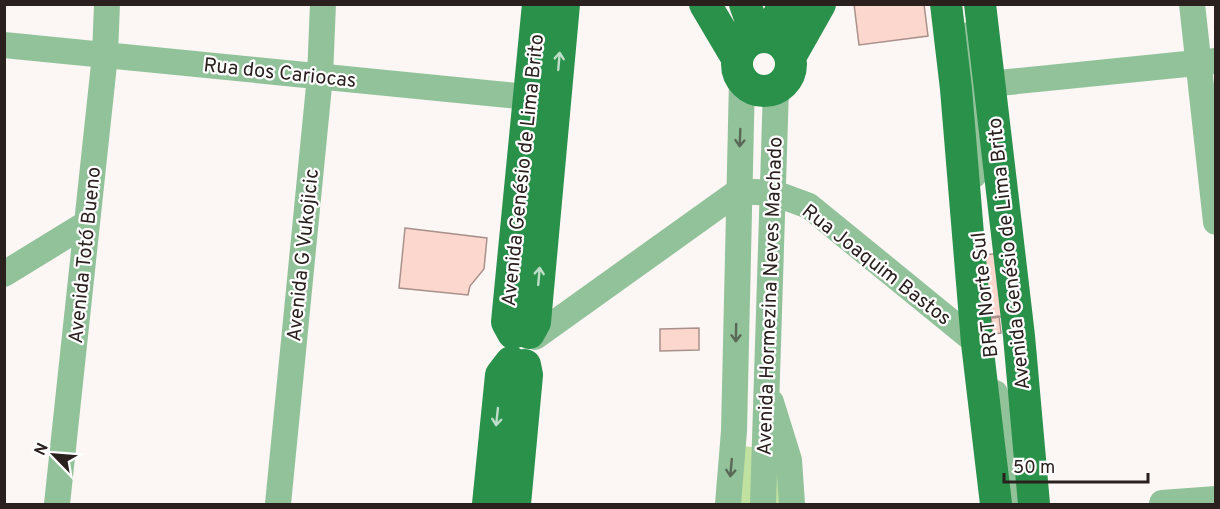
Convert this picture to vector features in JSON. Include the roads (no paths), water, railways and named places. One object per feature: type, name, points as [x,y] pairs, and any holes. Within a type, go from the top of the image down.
[{"type":"main road","name":"Avenida Genésio de Lima Brito","points":[[538,4],[543,98]]},
{"type":"main road","name":"Avenida Genésio de Lima Brito","points":[[515,504],[527,375],[523,346],[507,322],[543,98],[564,4]]},
{"type":"main road","points":[[705,4],[751,53]]},
{"type":"main road","points":[[745,4],[751,53],[752,88],[764,91],[776,88],[785,80],[790,69],[790,57],[785,47],[777,40],[751,53]]},
{"type":"main road","points":[[751,53],[785,4]]},
{"type":"main road","points":[[790,57],[820,4]]},
{"type":"main road","name":"Avenida Genésio de Lima Brito","points":[[946,4],[956,89],[976,343],[996,504]]},
{"type":"main road","name":"Avenida Genésio de Lima Brito","points":[[981,4],[1019,336],[1034,504]]},
{"type":"main road","points":[[488,504],[501,375],[523,346]]},
{"type":"street","name":"Avenida Totó Bueno","points":[[54,502],[105,55],[107,4]]},
{"type":"street","name":"Avenida G Vukojicic","points":[[278,504],[320,76],[323,4]]},
{"type":"street","name":"BRT Norte Sul","points":[[966,4],[977,130],[991,174],[1016,393],[1010,459],[1015,504]]},
{"type":"street","points":[[1192,4],[1206,62],[1215,222]]},
{"type":"street","name":"Rua dos Cariocas","points":[[4,45],[543,98]]},
{"type":"street","name":"Avenida Hormezina Neves Machado","points":[[728,504],[734,431],[739,191],[751,53]]},
{"type":"street","points":[[989,84],[1206,62]]},
{"type":"street","name":"Avenida Hormezina Neves Machado","points":[[763,504],[776,88]]},
{"type":"street","name":"Rua Joaquim Bastos","points":[[739,191],[774,193],[809,207],[976,343]]},
{"type":"street","points":[[523,346],[739,191]]},
{"type":"street","points":[[4,274],[87,223]]},
{"type":"street","points":[[767,387],[789,460],[792,504]]},
{"type":"street","points":[[1162,503],[1215,500]]}]
